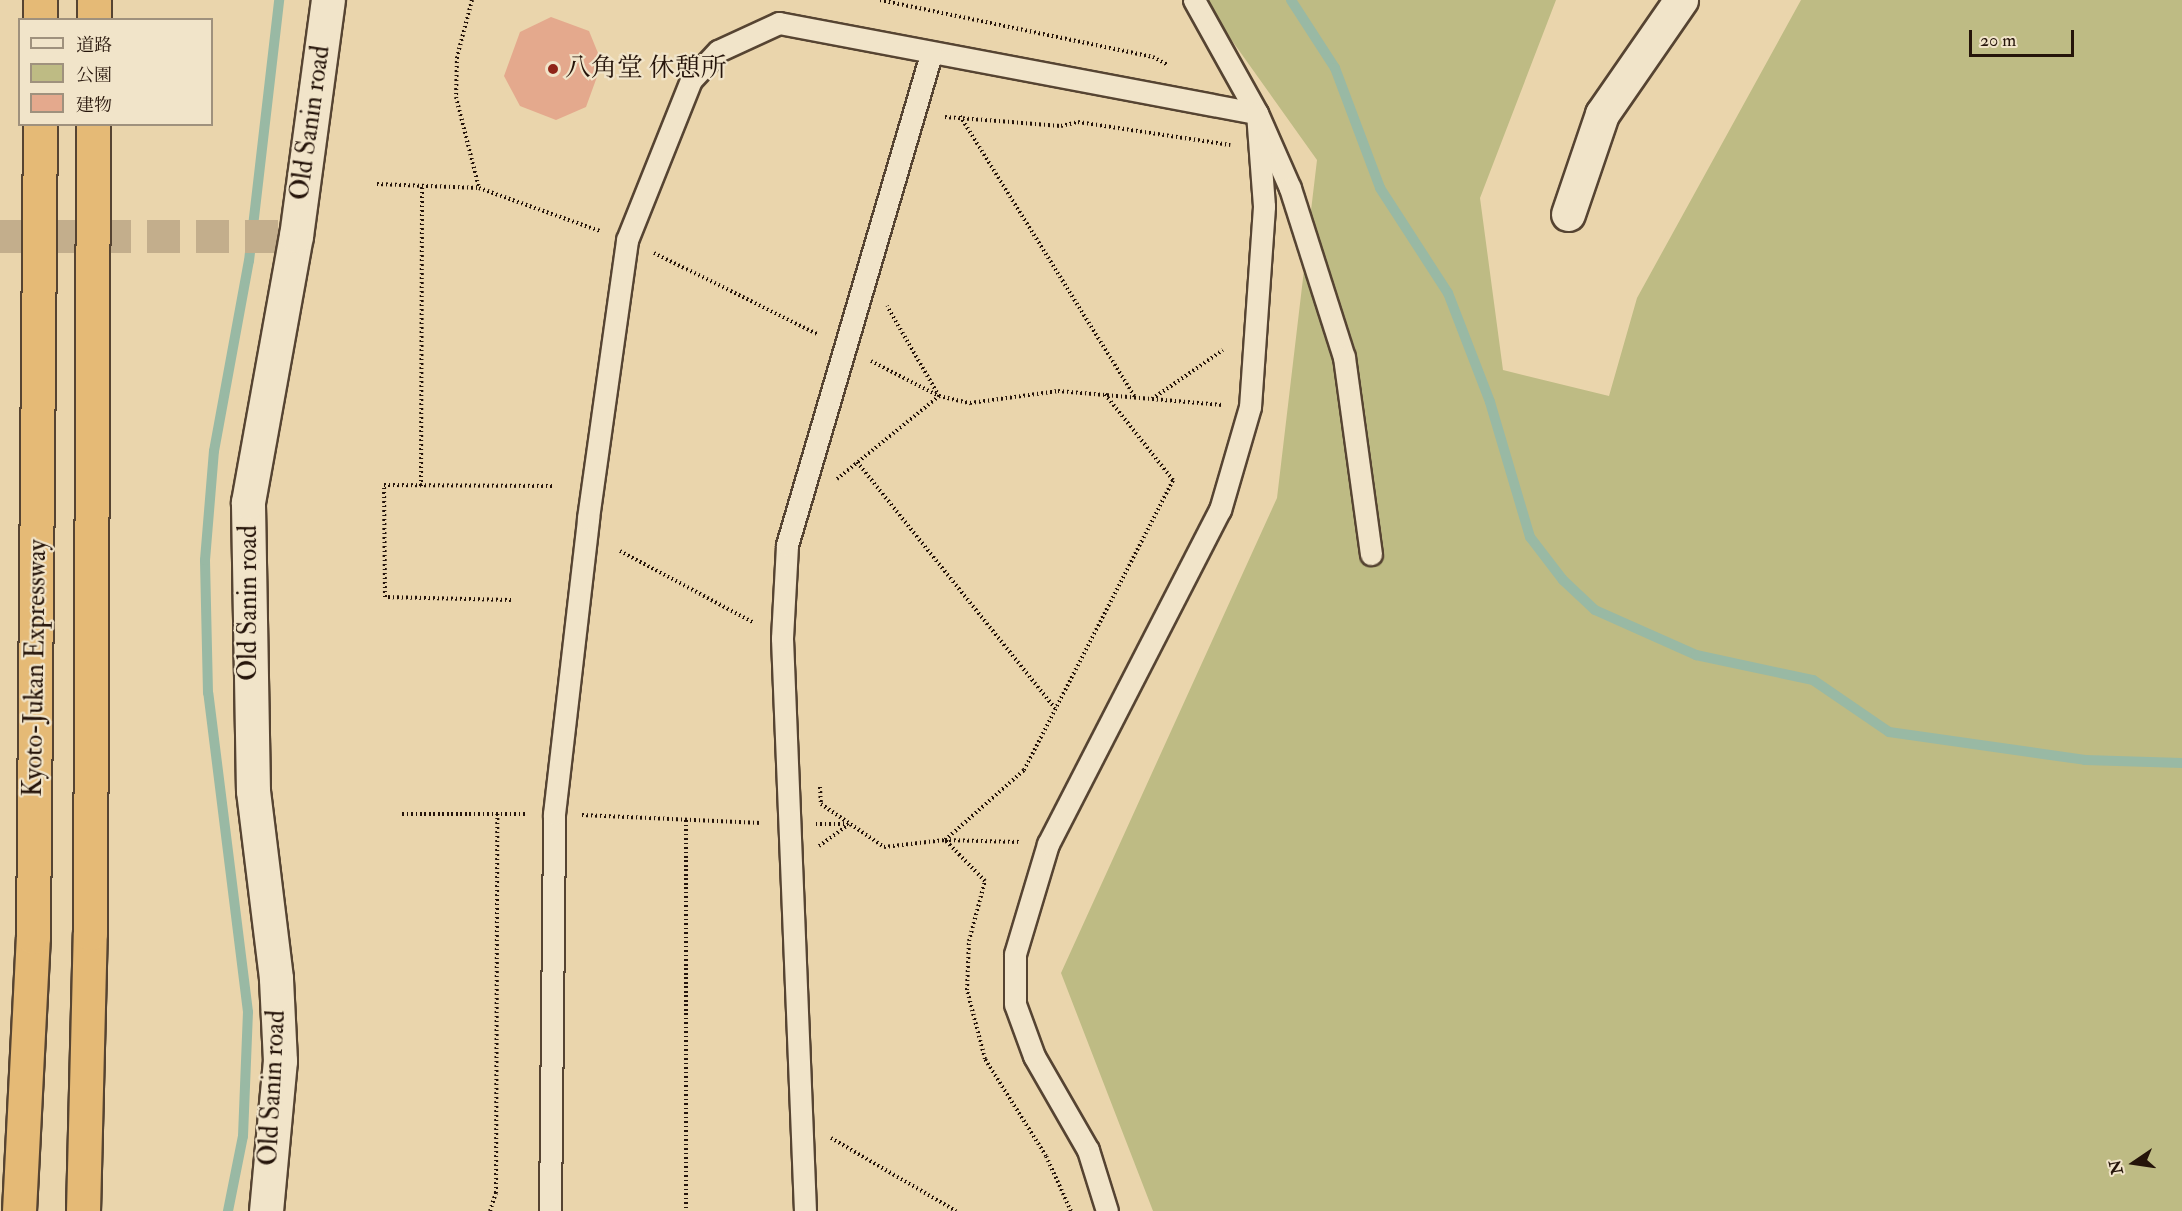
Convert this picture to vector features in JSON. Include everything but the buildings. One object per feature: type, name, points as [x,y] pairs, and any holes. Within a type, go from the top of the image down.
[{"type":"highway","points":[[40,0],[40,18]]},
{"type":"highway","points":[[94,0],[94,18]]},
{"type":"highway","name":"Kyoto-Jukan Expressway","points":[[19,1211],[33,937],[40,126]]},
{"type":"highway","name":"Kyoto-Jukan Expressway","points":[[83,1211],[90,933],[93,126]]},
{"type":"street","name":"Old Sanin road","points":[[266,1211],[280,1061],[276,978],[253,791],[248,502],[328,0]]},
{"type":"street","points":[[1568,214],[1602,114],[1681,0]]},
{"type":"lane","points":[[1194,0],[1257,113],[1290,188],[1344,357],[1371,554]]},
{"type":"lane","points":[[550,1211],[554,814],[588,518],[627,240],[691,80],[718,51],[779,23],[931,54],[1257,113]]},
{"type":"lane","points":[[805,1211],[782,638],[787,545],[931,54]]},
{"type":"lane","points":[[1107,1211],[1088,1150],[1034,1056],[1015,1004],[1015,954],[1048,844],[1220,510],[1250,407],[1264,206],[1257,113]]},
{"type":"path","points":[[472,0],[457,57],[456,97],[478,188]]},
{"type":"path","points":[[880,0],[1153,57],[1173,68]]},
{"type":"path","points":[[942,125],[946,114],[1061,126],[1078,122],[1233,146],[1233,157]]},
{"type":"path","points":[[960,116],[1135,397]]},
{"type":"path","points":[[377,184],[478,188],[627,240],[939,396],[970,403],[1058,391],[1250,407]]},
{"type":"path","points":[[421,486],[422,184]]},
{"type":"path","points":[[885,303],[939,396]]},
{"type":"path","points":[[1152,399],[1223,352],[1224,340]]},
{"type":"path","points":[[830,485],[939,396]]},
{"type":"path","points":[[857,462],[1055,708]]},
{"type":"path","points":[[511,600],[384,597],[384,485],[553,486]]},
{"type":"path","points":[[620,551],[782,638]]},
{"type":"path","points":[[819,781],[821,804],[884,847],[945,840],[1048,844]]},
{"type":"path","points":[[402,814],[554,814],[791,824],[850,824]]},
{"type":"path","points":[[490,1211],[496,1193],[497,814]]},
{"type":"path","points":[[686,820],[686,1211]]},
{"type":"path","points":[[831,1138],[956,1211]]},
{"type":"green space","points":[[1203,0],[1556,0],[1480,198],[1503,370],[1609,396],[1637,298],[1801,0],[2182,0],[2182,1211],[1153,1211],[1061,973],[1277,498],[1317,160]]},
{"type":"waterway","points":[[228,1211],[243,1136],[248,1012],[208,693],[205,560],[214,451],[249,261],[279,0]]},
{"type":"waterway","points":[[1291,0],[1335,68],[1380,188],[1448,293],[1490,402],[1530,537],[1563,580],[1595,610],[1696,655],[1813,680],[1889,732],[2085,760],[2182,763]]},
{"type":"tunnel","points":[[0,236],[281,236]]},
{"type":"place","name":"八角堂 休憩所","points":[[553,69]]}]
